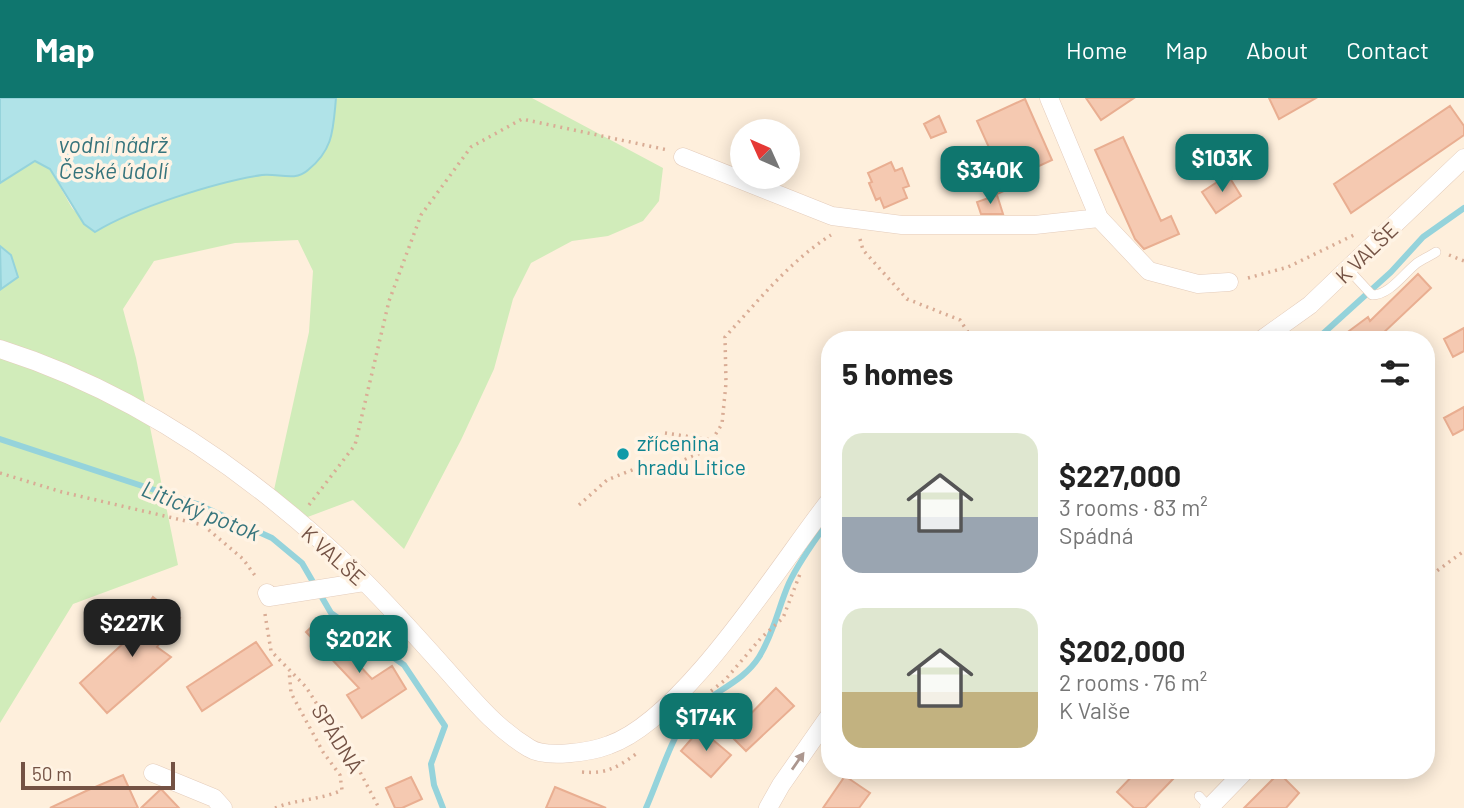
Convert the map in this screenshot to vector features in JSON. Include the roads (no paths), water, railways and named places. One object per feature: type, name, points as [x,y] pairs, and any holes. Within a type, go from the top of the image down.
[{"type":"street","points":[[1049,98],[1099,218],[1149,271],[1198,284],[1228,282]]},
{"type":"street","points":[[676,154],[832,216],[902,225],[1035,225],[1099,218]]},
{"type":"street","name":"K VALŠE","points":[[1274,331],[1354,275],[1376,242],[1464,158]]},
{"type":"street","name":"K VALŠE","points":[[0,349],[97,388],[173,429],[272,499],[364,582],[489,719],[532,751],[579,754],[611,745],[639,730],[678,694],[725,640],[821,512]]},
{"type":"street","points":[[268,595],[364,582]]},
{"type":"street","points":[[768,808],[821,728]]},
{"type":"street","points":[[153,773],[214,798],[223,808]]},
{"type":"street","points":[[1206,804],[1235,779]]},
{"type":"lane","points":[[1354,275],[1372,295],[1377,295],[1388,289],[1419,261],[1436,252]]},
{"type":"water","name":"vodní nádrž České údolí","points":[[0,98],[336,98],[331,138],[317,162],[303,174],[262,175],[199,190],[153,205],[95,232],[84,224],[50,169],[35,161],[0,183]]},
{"type":"water","points":[[0,246],[11,255],[18,277],[1,289]]},
{"type":"waterway","name":"Litický potok","points":[[1326,331],[1391,272],[1423,237],[1464,208]]},
{"type":"waterway","name":"Litický potok","points":[[0,439],[197,504],[272,538],[302,563],[331,613],[404,665],[445,726],[431,764],[434,785],[443,808]]},
{"type":"waterway","name":"Litický potok","points":[[646,808],[683,723],[697,707],[744,674],[759,657],[793,575],[821,532]]},
{"type":"place","name":"zřícenina hradu Litice","points":[[623,454]]}]
